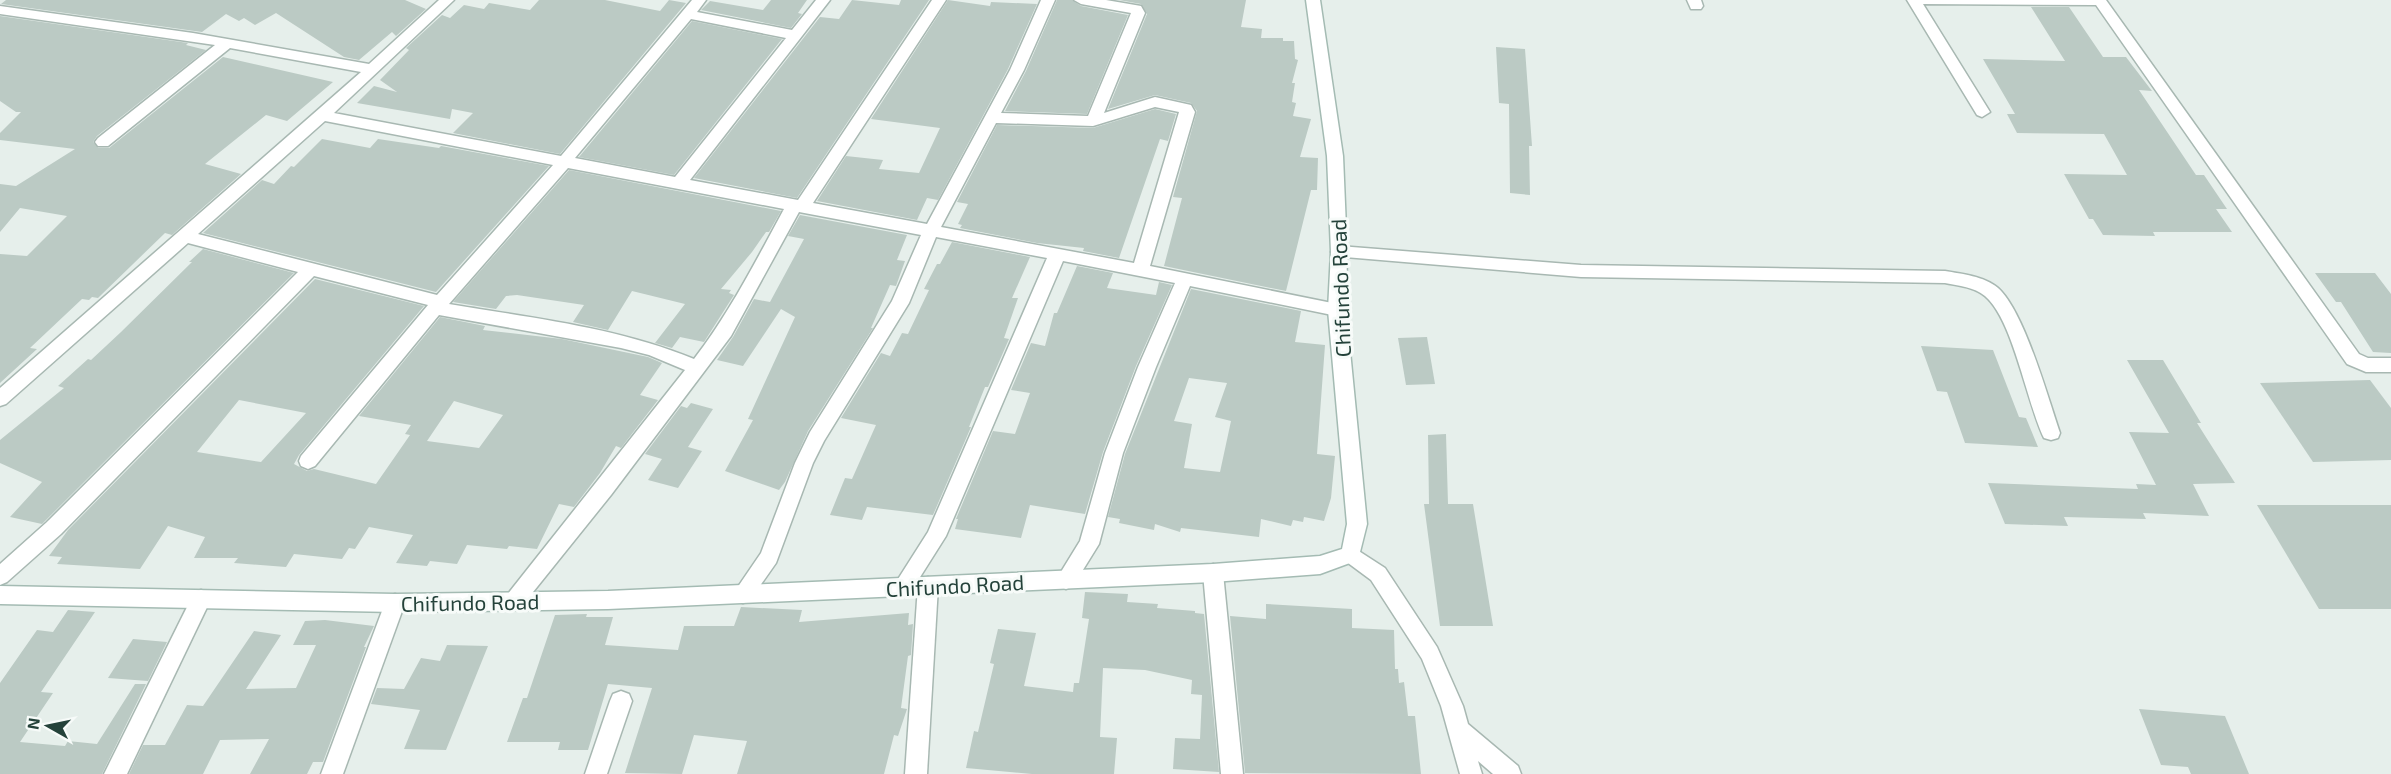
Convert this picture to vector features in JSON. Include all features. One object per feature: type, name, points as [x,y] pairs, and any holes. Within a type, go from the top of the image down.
[{"type":"street","points":[[0,399],[322,116],[447,0]]},
{"type":"street","points":[[308,461],[439,305],[564,162],[699,0]]},
{"type":"street","points":[[679,183],[823,0]]},
{"type":"street","points":[[514,601],[697,368],[744,300],[798,206],[939,0]]},
{"type":"street","points":[[743,594],[769,557],[813,446],[845,389],[883,333],[900,303],[931,231],[1017,70],[1048,0]]},
{"type":"street","points":[[1081,0],[1128,7],[1136,9],[1138,13],[1093,121]]},
{"type":"street","name":"Chifundo Road","points":[[0,595],[395,603],[514,601],[743,594],[1213,573],[1320,565],[1352,554],[1357,524],[1338,310],[1339,252],[1335,156],[1313,0]]},
{"type":"street","points":[[1914,0],[2099,0],[2353,359],[2366,365],[2391,365]]},
{"type":"street","points":[[1914,0],[1982,112]]},
{"type":"street","points":[[0,10],[227,43],[372,69]]},
{"type":"street","points":[[688,14],[795,35]]},
{"type":"street","points":[[103,142],[227,43]]},
{"type":"street","points":[[990,118],[1093,121],[1155,102],[1180,105],[1186,108],[1187,112],[1140,270]]},
{"type":"street","points":[[322,116],[1140,270],[1338,310]]},
{"type":"street","points":[[186,237],[439,305],[621,341],[654,350],[697,368]]},
{"type":"street","points":[[1339,252],[1581,271],[1945,277],[1975,283],[1993,293],[2009,316],[2051,433]]},
{"type":"street","points":[[903,587],[936,536],[1057,255]]},
{"type":"street","points":[[0,576],[54,528],[311,269]]},
{"type":"street","points":[[1066,580],[1089,544],[1114,453],[1147,367],[1185,279]]},
{"type":"street","points":[[1352,554],[1378,573],[1418,634],[1448,697],[1471,774]]},
{"type":"street","points":[[1213,573],[1232,774]]},
{"type":"street","points":[[916,774],[928,586]]},
{"type":"street","points":[[115,774],[201,599]]},
{"type":"street","points":[[332,774],[395,603]]},
{"type":"street","points":[[596,774],[621,701]]},
{"type":"street","points":[[1460,732],[1510,774]]},
{"type":"building","points":[[6,0],[405,0],[426,9],[396,36],[392,32],[359,60],[344,57],[276,13],[255,25],[244,18],[239,21],[226,14],[202,32],[1,4]]},
{"type":"building","points":[[539,0],[605,0],[660,11],[669,0],[686,3],[560,154],[453,133],[473,113],[452,109],[450,119],[357,103],[374,86],[397,92],[380,80],[409,50],[406,48],[442,15],[450,18],[464,5],[484,9],[489,3],[530,10]]},
{"type":"building","points":[[771,0],[807,0],[798,13],[802,14],[791,28],[701,10],[710,1],[763,10]]},
{"type":"building","points":[[852,0],[899,5],[901,0],[929,0],[797,198],[694,178],[820,17],[839,19]]},
{"type":"building","points":[[948,0],[990,6],[991,2],[1037,4],[1008,69],[938,200],[927,198],[917,220],[817,201],[846,156],[883,160],[879,169],[919,173],[940,128],[871,119]]},
{"type":"building","points":[[1057,0],[1072,0],[1081,6],[1128,15],[1087,114],[1005,111],[1026,71]]},
{"type":"building","points":[[1119,0],[1246,0],[1241,27],[1262,29],[1261,38],[1283,38],[1283,41],[1294,41],[1295,59],[1298,60],[1292,83],[1295,83],[1292,102],[1296,103],[1293,116],[1311,119],[1300,157],[1318,158],[1317,190],[1311,190],[1286,291],[1164,266],[1182,198],[1173,197],[1197,111],[1191,103],[1155,95],[1108,109],[1147,14],[1141,4]]},
{"type":"building","points":[[2031,7],[2069,7],[2103,57],[2126,57],[2152,91],[2139,90],[2196,175],[2204,175],[2227,209],[2216,209],[2232,232],[2153,232],[2155,236],[2103,235],[2093,219],[2089,219],[2064,174],[2127,175],[2104,134],[2017,133],[2007,114],[2015,114],[1983,59],[2065,61]]},
{"type":"building","points":[[0,16],[188,43],[186,45],[206,50],[97,136],[93,142],[98,148],[109,148],[223,57],[333,82],[287,121],[266,115],[205,164],[241,174],[172,235],[165,233],[98,298],[82,299],[30,348],[37,349],[0,383],[0,254],[27,256],[67,216],[20,208],[0,232],[0,184],[16,186],[75,149],[0,140],[0,133],[21,112],[16,112],[0,101]]},
{"type":"building","points":[[692,21],[782,39],[674,175],[579,157]]},
{"type":"building","points":[[1496,47],[1525,49],[1532,146],[1529,146],[1530,195],[1510,193],[1509,104],[1499,103]]},
{"type":"building","points":[[1155,109],[1176,114],[1168,141],[1160,139],[1119,258],[1083,251],[1084,248],[1037,243],[960,228],[962,225],[958,224],[968,204],[957,202],[997,125],[1093,128]]},
{"type":"building","points":[[322,139],[370,148],[378,139],[439,148],[441,146],[549,166],[436,292],[203,233],[262,180],[274,184]]},
{"type":"building","points":[[569,170],[781,211],[769,232],[766,232],[721,289],[731,290],[729,293],[734,295],[704,342],[680,337],[672,348],[655,343],[685,304],[632,291],[608,330],[573,322],[584,305],[517,295],[506,296],[496,309],[453,302]]},
{"type":"building","points":[[800,215],[907,235],[897,260],[905,261],[896,286],[890,285],[871,328],[873,328],[808,431],[785,482],[779,490],[725,471],[753,420],[748,419],[795,317],[781,309],[743,366],[717,360],[754,299],[770,302],[804,239],[788,236]]},
{"type":"building","points":[[952,242],[1030,257],[1012,298],[1018,298],[1004,338],[1009,339],[988,387],[985,387],[969,427],[971,427],[933,515],[867,507],[862,520],[830,515],[845,478],[852,479],[876,425],[841,418],[881,353],[890,356],[902,333],[908,334],[929,290],[924,289]]},
{"type":"building","points":[[203,249],[294,273],[42,524],[10,517],[42,482],[0,463],[0,440],[64,388],[58,386],[121,332]]},
{"type":"building","points":[[1077,266],[1113,273],[1107,288],[1156,295],[1159,282],[1172,285],[1136,366],[1103,452],[1085,514],[1030,505],[1021,538],[955,529],[958,519],[956,519],[993,431],[1015,434],[1030,393],[1011,390],[1031,343],[1045,346],[1054,313],[1057,313]]},
{"type":"building","points":[[2315,273],[2375,273],[2391,294],[2391,353],[2373,352],[2341,302],[2336,302]]},
{"type":"building","points":[[315,279],[424,306],[299,455],[294,464],[307,471],[314,469],[376,484],[410,435],[405,434],[411,425],[359,416],[440,317],[485,326],[483,330],[562,339],[648,357],[662,363],[640,395],[658,400],[621,448],[616,446],[600,473],[574,507],[559,504],[537,549],[467,545],[457,564],[430,561],[427,566],[396,563],[413,535],[369,527],[355,549],[349,548],[342,559],[294,554],[286,567],[234,563],[238,558],[194,558],[205,537],[168,526],[140,569],[57,564],[62,557],[49,556],[68,530]],"holes":[[[239,400],[306,413],[261,462],[197,452]],[[454,401],[503,415],[479,448],[427,441]]]},
{"type":"building","points":[[1191,289],[1301,311],[1295,342],[1325,345],[1317,454],[1335,456],[1331,498],[1324,521],[1304,517],[1303,522],[1293,520],[1291,526],[1261,519],[1259,537],[1181,528],[1180,532],[1155,524],[1154,530],[1119,523],[1120,519],[1108,517],[1125,454]],"holes":[[[1189,378],[1227,383],[1215,417],[1231,421],[1220,472],[1184,468],[1192,424],[1174,421]]]},
{"type":"building","points":[[1427,337],[1435,384],[1406,385],[1398,338]]},
{"type":"building","points":[[1921,346],[1993,350],[2019,417],[2026,418],[2038,447],[1965,443],[1947,392],[1937,391]]},
{"type":"building","points":[[2127,360],[2163,360],[2201,423],[2197,423],[2235,483],[2193,484],[2209,516],[2143,513],[2146,519],[2064,517],[2068,526],[2005,524],[1988,483],[2138,489],[2136,484],[2156,485],[2129,432],[2169,433]]},
{"type":"building","points":[[2370,380],[2391,408],[2391,460],[2313,462],[2260,383]]},
{"type":"building","points":[[691,403],[713,409],[688,447],[702,451],[678,488],[648,480],[662,459],[645,454],[681,406],[687,408]]},
{"type":"building","points":[[1446,434],[1448,504],[1473,504],[1493,626],[1440,626],[1424,504],[1429,504],[1428,435]]},
{"type":"building","points":[[2257,505],[2391,505],[2391,609],[2319,609]]},
{"type":"building","points":[[1085,592],[1128,594],[1127,602],[1158,604],[1157,608],[1195,611],[1195,613],[1204,614],[1219,772],[1173,769],[1175,738],[1200,739],[1202,695],[1191,694],[1192,680],[1145,670],[1103,668],[1100,737],[1117,738],[1114,774],[1032,774],[966,768],[974,731],[978,732],[994,664],[990,663],[998,629],[1036,633],[1024,686],[1073,692],[1074,683],[1079,683],[1089,619],[1082,618]]},
{"type":"building","points":[[1266,604],[1352,609],[1352,628],[1394,630],[1395,669],[1398,669],[1399,683],[1404,682],[1408,716],[1415,716],[1421,774],[1245,773],[1230,616],[1266,619]]},
{"type":"building","points":[[741,607],[802,610],[799,622],[909,613],[908,625],[913,624],[911,655],[908,656],[901,708],[907,709],[898,736],[894,735],[884,774],[737,774],[747,741],[694,735],[682,774],[625,773],[652,688],[608,684],[588,750],[558,750],[560,742],[507,742],[523,698],[527,698],[555,615],[587,614],[586,617],[613,617],[605,645],[678,650],[684,626],[734,626]]},
{"type":"building","points":[[68,610],[95,612],[41,692],[53,693],[20,742],[65,746],[68,741],[97,744],[135,684],[146,684],[102,774],[0,774],[0,683],[37,630],[53,632]]},
{"type":"building","points":[[325,620],[374,626],[364,647],[366,647],[323,762],[313,762],[307,774],[250,774],[269,739],[220,740],[203,774],[129,774],[143,745],[165,745],[187,705],[203,706],[254,631],[281,635],[246,689],[296,688],[316,645],[293,645],[305,621]]},
{"type":"building","points":[[133,639],[167,642],[148,681],[108,678]]},
{"type":"building","points":[[447,645],[488,646],[446,750],[404,749],[420,710],[371,704],[377,688],[404,689],[421,658],[440,661]]},
{"type":"building","points":[[2139,709],[2225,716],[2249,774],[2191,774],[2188,767],[2161,765]]}]
